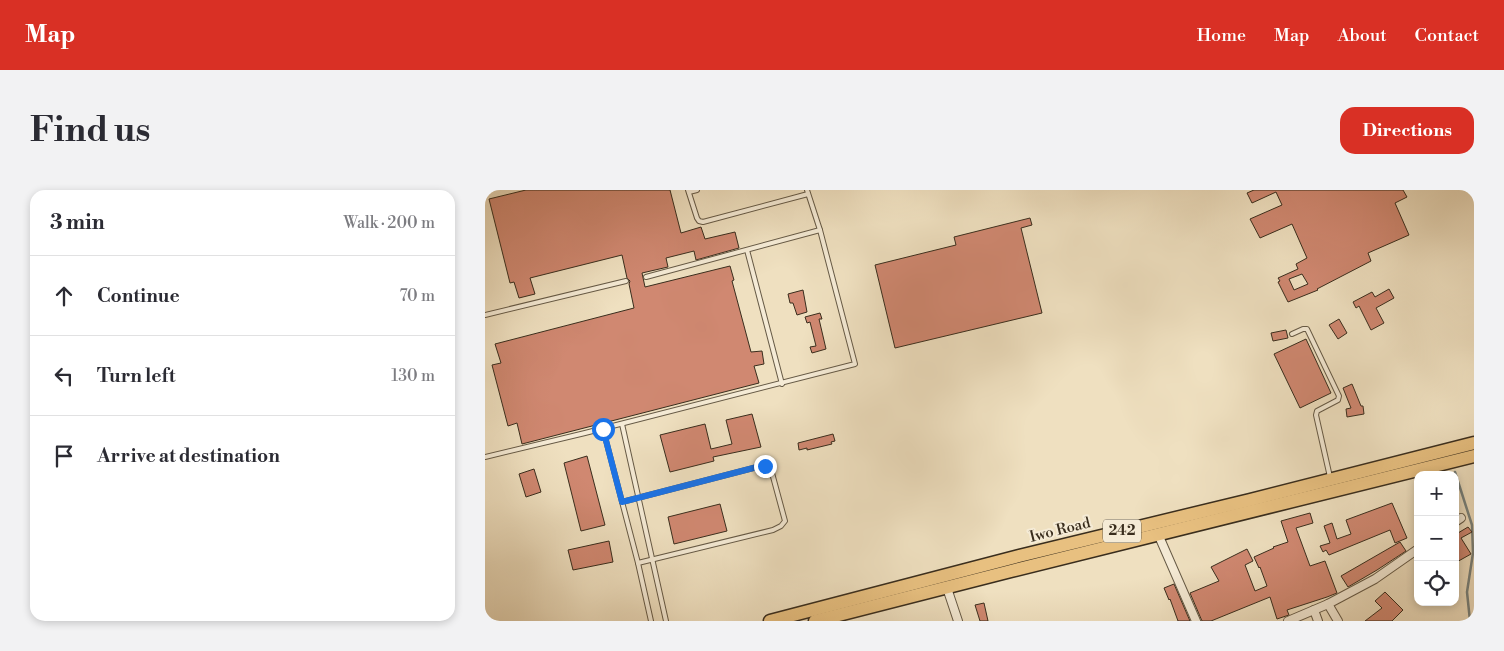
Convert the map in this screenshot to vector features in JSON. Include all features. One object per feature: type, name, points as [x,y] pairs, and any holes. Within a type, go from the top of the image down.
[{"type":"main road","name":"Iwo Road","points":[[815,621],[947,588],[968,576],[1331,479],[1474,443]]},
{"type":"main road","name":"Iwo Road","points":[[770,621],[1158,534],[1474,456]]},
{"type":"street","points":[[1158,534],[1196,621]]},
{"type":"street","points":[[1288,621],[1328,604],[1375,579],[1414,553]]},
{"type":"street","points":[[947,588],[958,621]]},
{"type":"street","points":[[1328,604],[1337,621]]},
{"type":"street","points":[[1315,610],[1318,621]]},
{"type":"lane","points":[[485,457],[603,429],[855,364],[821,230],[807,192],[703,222],[697,218],[688,191],[697,190]]},
{"type":"lane","points":[[646,276],[821,230]]},
{"type":"lane","points":[[747,250],[782,384]]},
{"type":"lane","points":[[485,315],[626,281]]},
{"type":"lane","points":[[1292,334],[1307,328],[1339,396],[1338,400],[1317,411],[1316,415],[1331,479]]},
{"type":"lane","points":[[622,424],[666,621]]},
{"type":"lane","points":[[603,429],[651,621]]},
{"type":"lane","points":[[622,502],[765,466],[772,473],[785,521],[781,526],[773,530],[638,563]]},
{"type":"building","points":[[526,190],[670,190],[681,233],[701,227],[705,239],[735,232],[739,248],[696,260],[694,251],[666,258],[668,267],[642,273],[645,287],[730,266],[734,280],[732,281],[751,352],[762,351],[764,364],[754,366],[759,383],[522,444],[517,423],[508,426],[492,365],[501,363],[495,344],[634,308],[630,281],[627,278],[622,255],[530,278],[535,294],[519,298],[514,282],[510,283],[489,199]]},
{"type":"building","points":[[1254,190],[1403,190],[1407,197],[1395,203],[1409,235],[1368,253],[1371,261],[1318,290],[1288,302],[1278,282],[1280,281],[1278,278],[1298,269],[1296,264],[1307,258],[1292,224],[1260,238],[1250,219],[1282,205],[1276,192],[1252,203],[1247,193]],"holes":[[[1302,274],[1308,284],[1294,290],[1289,279]]]},
{"type":"building","points":[[1030,218],[1032,225],[1021,228],[1042,313],[895,348],[875,265],[956,245],[954,237]]},
{"type":"building","points":[[1389,289],[1394,298],[1376,308],[1384,323],[1371,330],[1359,306],[1356,308],[1353,302],[1372,292],[1375,297]]},
{"type":"building","points":[[803,290],[807,312],[797,315],[793,303],[790,303],[788,294]]},
{"type":"building","points":[[820,313],[822,319],[819,319],[826,349],[812,353],[810,347],[816,346],[810,322],[807,323],[805,317]]},
{"type":"building","points":[[1339,319],[1347,333],[1338,339],[1329,325]]},
{"type":"building","points":[[1286,330],[1288,338],[1273,341],[1271,333]]},
{"type":"building","points":[[1306,339],[1331,393],[1300,408],[1274,354]]},
{"type":"building","points":[[1352,384],[1361,406],[1363,406],[1364,414],[1347,417],[1346,409],[1351,408],[1343,388]]},
{"type":"building","points":[[752,414],[761,447],[713,457],[714,461],[670,472],[660,435],[705,424],[711,449],[732,444],[726,420]]},
{"type":"building","points":[[833,434],[835,441],[831,442],[832,444],[799,450],[798,443]]},
{"type":"building","points":[[587,456],[605,525],[581,531],[564,463]]},
{"type":"building","points":[[534,469],[541,492],[526,497],[519,474]]},
{"type":"building","points":[[1392,503],[1407,538],[1395,543],[1390,530],[1329,555],[1326,550],[1323,552],[1320,546],[1330,543],[1324,526],[1332,523],[1337,539],[1351,534],[1346,520]]},
{"type":"building","points":[[720,504],[727,531],[674,544],[668,517]]},
{"type":"building","points":[[1310,513],[1313,523],[1296,528],[1310,566],[1325,561],[1337,593],[1287,610],[1289,615],[1277,619],[1270,597],[1211,621],[1202,621],[1190,593],[1219,581],[1211,567],[1247,549],[1253,561],[1245,565],[1255,591],[1267,586],[1254,557],[1288,542],[1281,521]]},
{"type":"building","points":[[1468,527],[1472,532],[1461,538],[1471,554],[1459,561],[1459,532]]},
{"type":"building","points":[[609,541],[613,562],[573,570],[568,550]]},
{"type":"building","points":[[1400,542],[1406,551],[1348,587],[1341,576]]},
{"type":"building","points":[[1174,584],[1190,621],[1178,621],[1164,588]]},
{"type":"building","points":[[1385,592],[1403,610],[1392,621],[1365,621],[1382,608],[1375,601]]},
{"type":"building","points":[[984,603],[988,621],[980,621],[975,605]]},
{"type":"waterway","points":[[1459,484],[1472,525],[1473,553],[1467,592],[1470,621]]},
{"type":"route","points":[[603,429],[622,502],[765,466]]}]
